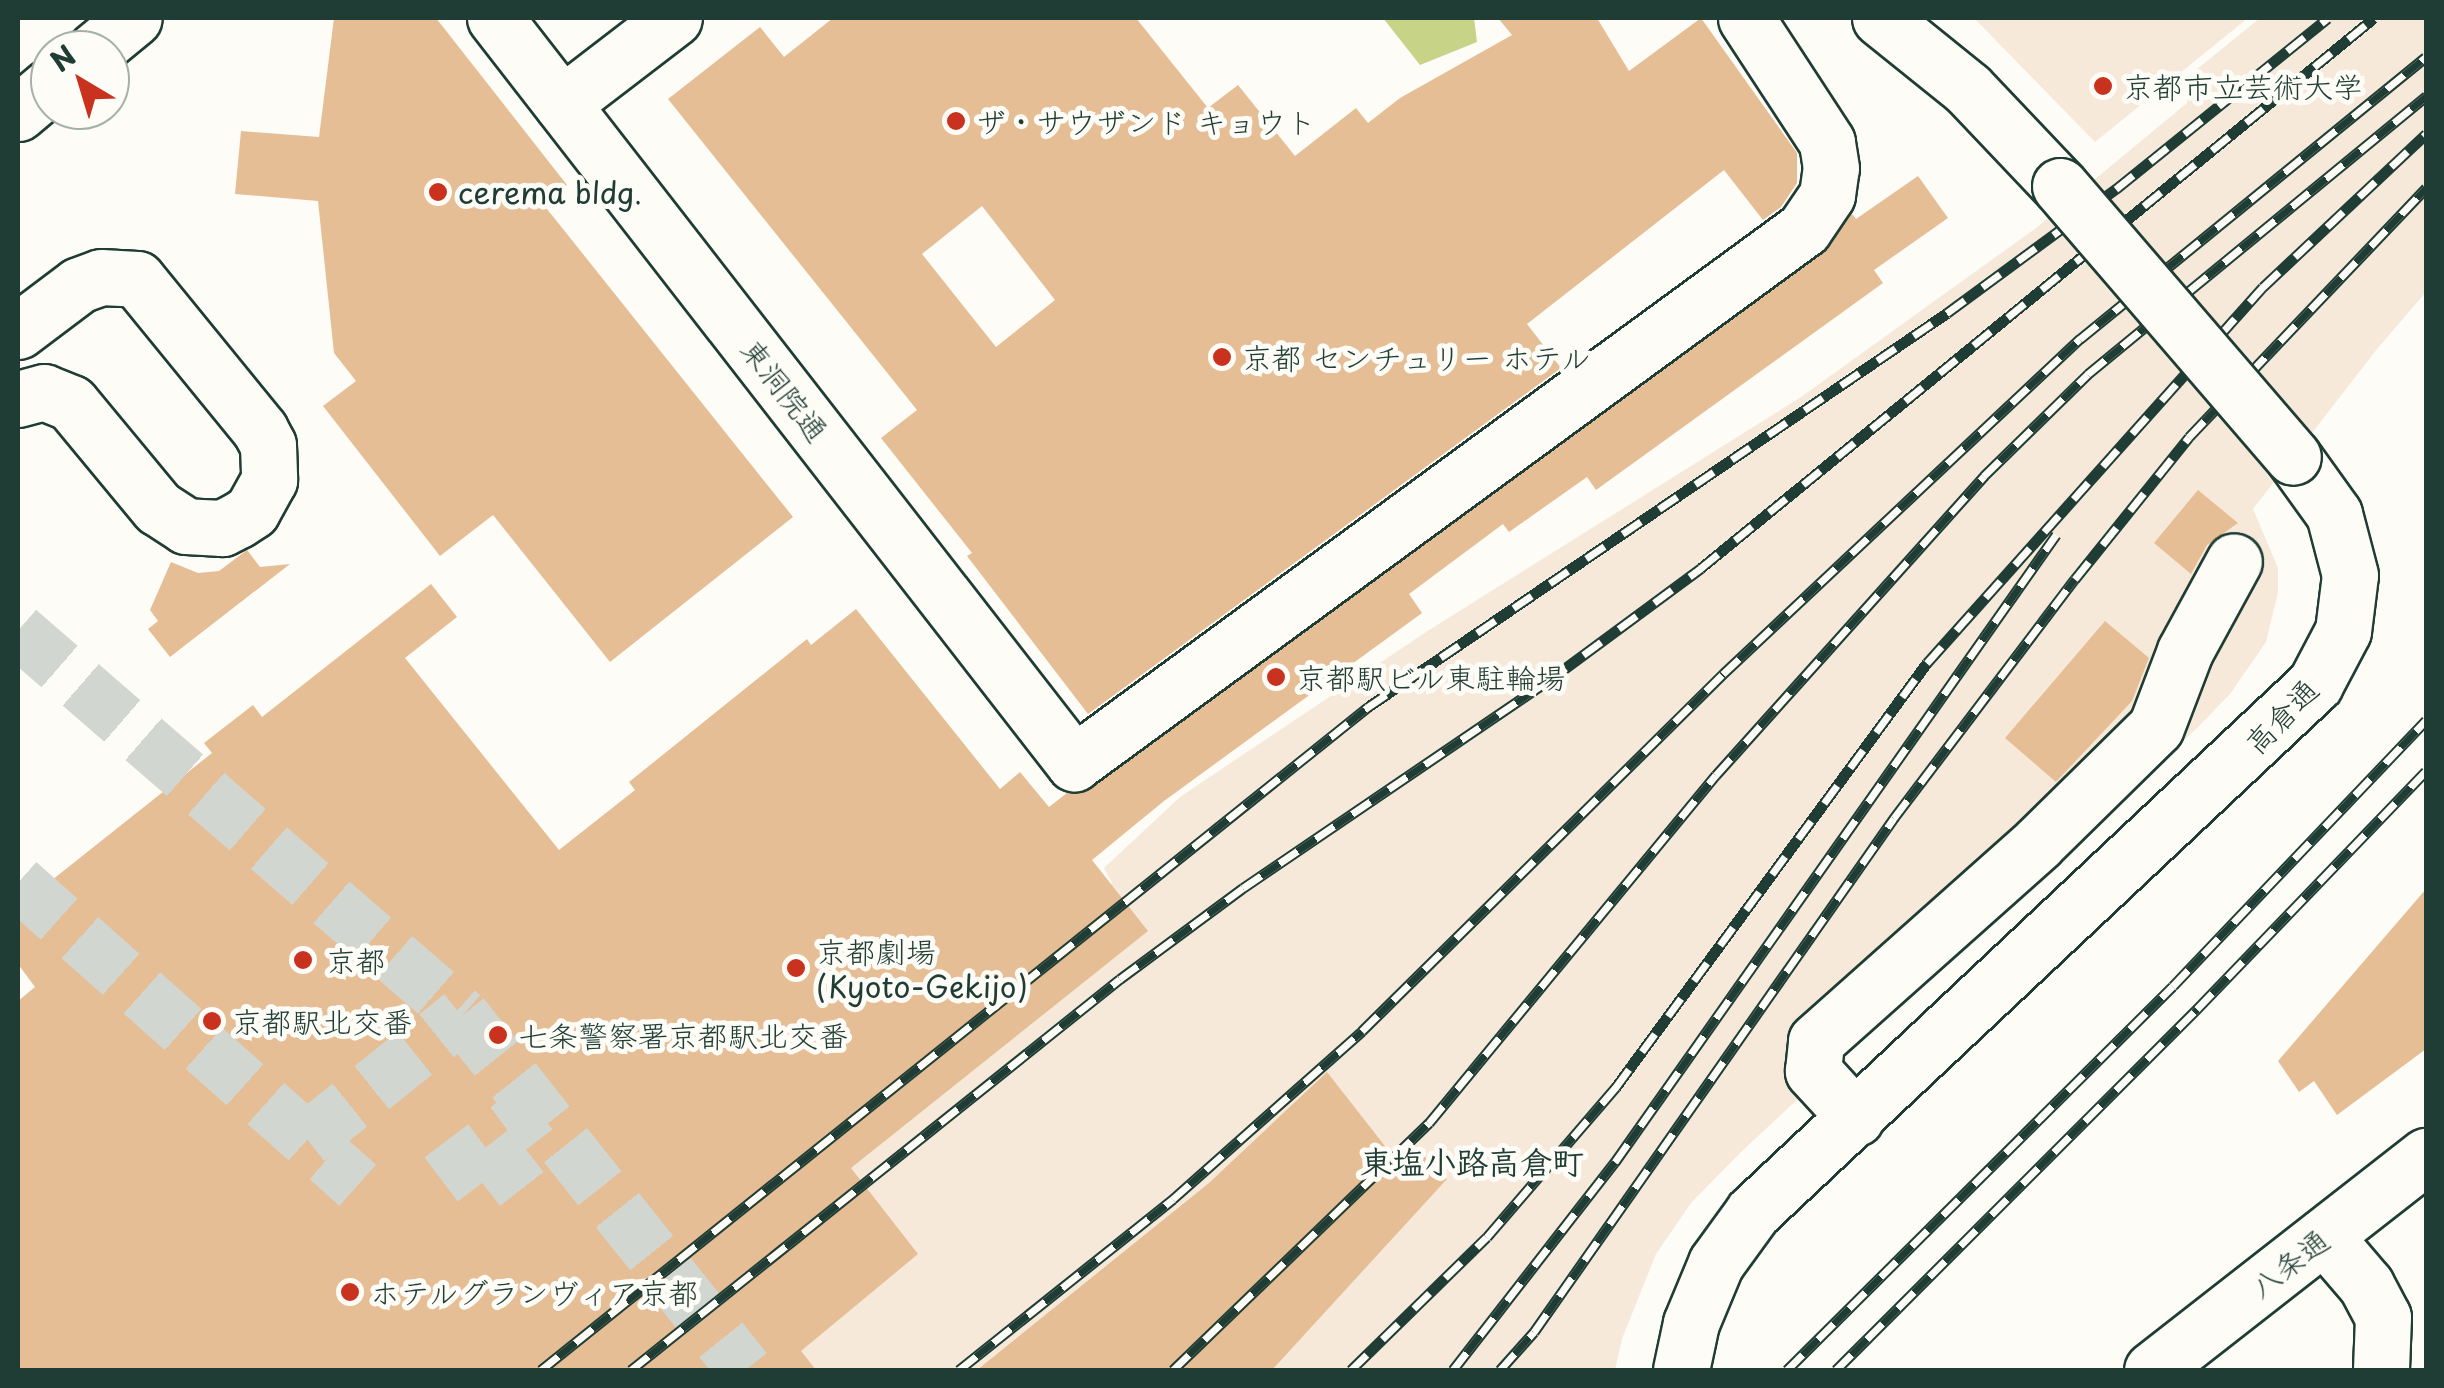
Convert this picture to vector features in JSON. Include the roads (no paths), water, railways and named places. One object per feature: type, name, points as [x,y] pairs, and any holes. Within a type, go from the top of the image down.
[{"type":"street","name":"東洞院通","points":[[494,18],[1074,763],[1804,229],[1826,195],[1831,168],[1827,142],[1746,18]]},
{"type":"street","points":[[562,104],[674,18]]},
{"type":"street","name":"高倉通","points":[[1681,1370],[1691,1323],[1716,1263],[1753,1212],[2316,684],[2343,631],[2350,574],[2334,514],[2292,457],[2060,186],[1980,100],[1880,18]]},
{"type":"street","points":[[18,331],[79,285],[101,277],[138,279],[260,430],[268,445],[269,480],[252,510],[238,520],[222,528],[186,526],[158,508],[71,403],[44,392],[18,399]]},
{"type":"street","points":[[1856,1118],[1813,1071],[1816,1040],[2038,843],[2156,727],[2185,650],[2234,561]]},
{"type":"street","name":"八条通","points":[[2152,1370],[2426,1156]]},
{"type":"street","points":[[2324,1236],[2366,1285],[2384,1317],[2381,1370]]},
{"type":"tunnel","points":[[18,630],[462,1015],[745,1370]]},
{"type":"tunnel","points":[[18,882],[358,1185]]},
{"type":"tunnel","points":[[307,1139],[462,1015]]},
{"type":"tunnel","points":[[441,1179],[536,1107]]},
{"type":"tunnel","points":[[488,1145],[530,1199]]},
{"type":"railway","points":[[541,1370],[1368,707],[1947,313],[2116,189],[2328,18]]},
{"type":"railway","points":[[631,1370],[1120,979],[1243,888],[1548,681],[1701,568],[2374,18]]},
{"type":"railway","points":[[959,1370],[1173,1199],[1362,1031],[1723,674],[2080,339],[2426,57]]},
{"type":"railway","points":[[1173,1370],[1429,1123],[1716,775],[1984,476],[2088,374],[2426,96]]},
{"type":"railway","points":[[1351,1370],[1487,1237],[1616,1087],[1927,663],[2263,287],[2426,134]]},
{"type":"railway","points":[[1500,1370],[1534,1332],[1894,818],[2075,579],[2189,437],[2426,188]]},
{"type":"railway","points":[[1453,1370],[1615,1162],[2056,535]]},
{"type":"railway","points":[[1787,1370],[2173,986],[2426,720]]},
{"type":"railway","points":[[1836,1370],[2197,1009],[2426,771]]},
{"type":"place","name":"京都市立芸術大学","points":[[2103,86]]},
{"type":"place","name":"ザ・サウザンド キョウト","points":[[956,121]]},
{"type":"place","name":"cerema bldg.","points":[[438,192]]},
{"type":"place","name":"京都 センチュリー ホテル","points":[[1222,357]]},
{"type":"place","name":"京都駅ビル東駐輪場","points":[[1276,677]]},
{"type":"place","name":"京都","points":[[303,960]]},
{"type":"place","name":"京都劇場 (Kyoto-Gekijo)","points":[[796,968]]},
{"type":"place","name":"京都駅北交番","points":[[212,1021]]},
{"type":"place","name":"七条警察署京都駅北交番","points":[[498,1035]]},
{"type":"place","name":"ホテルグランヴィア京都","points":[[350,1292]]},
{"type":"district","name":"東塩小路高倉町","points":[[1472,1161]]}]
